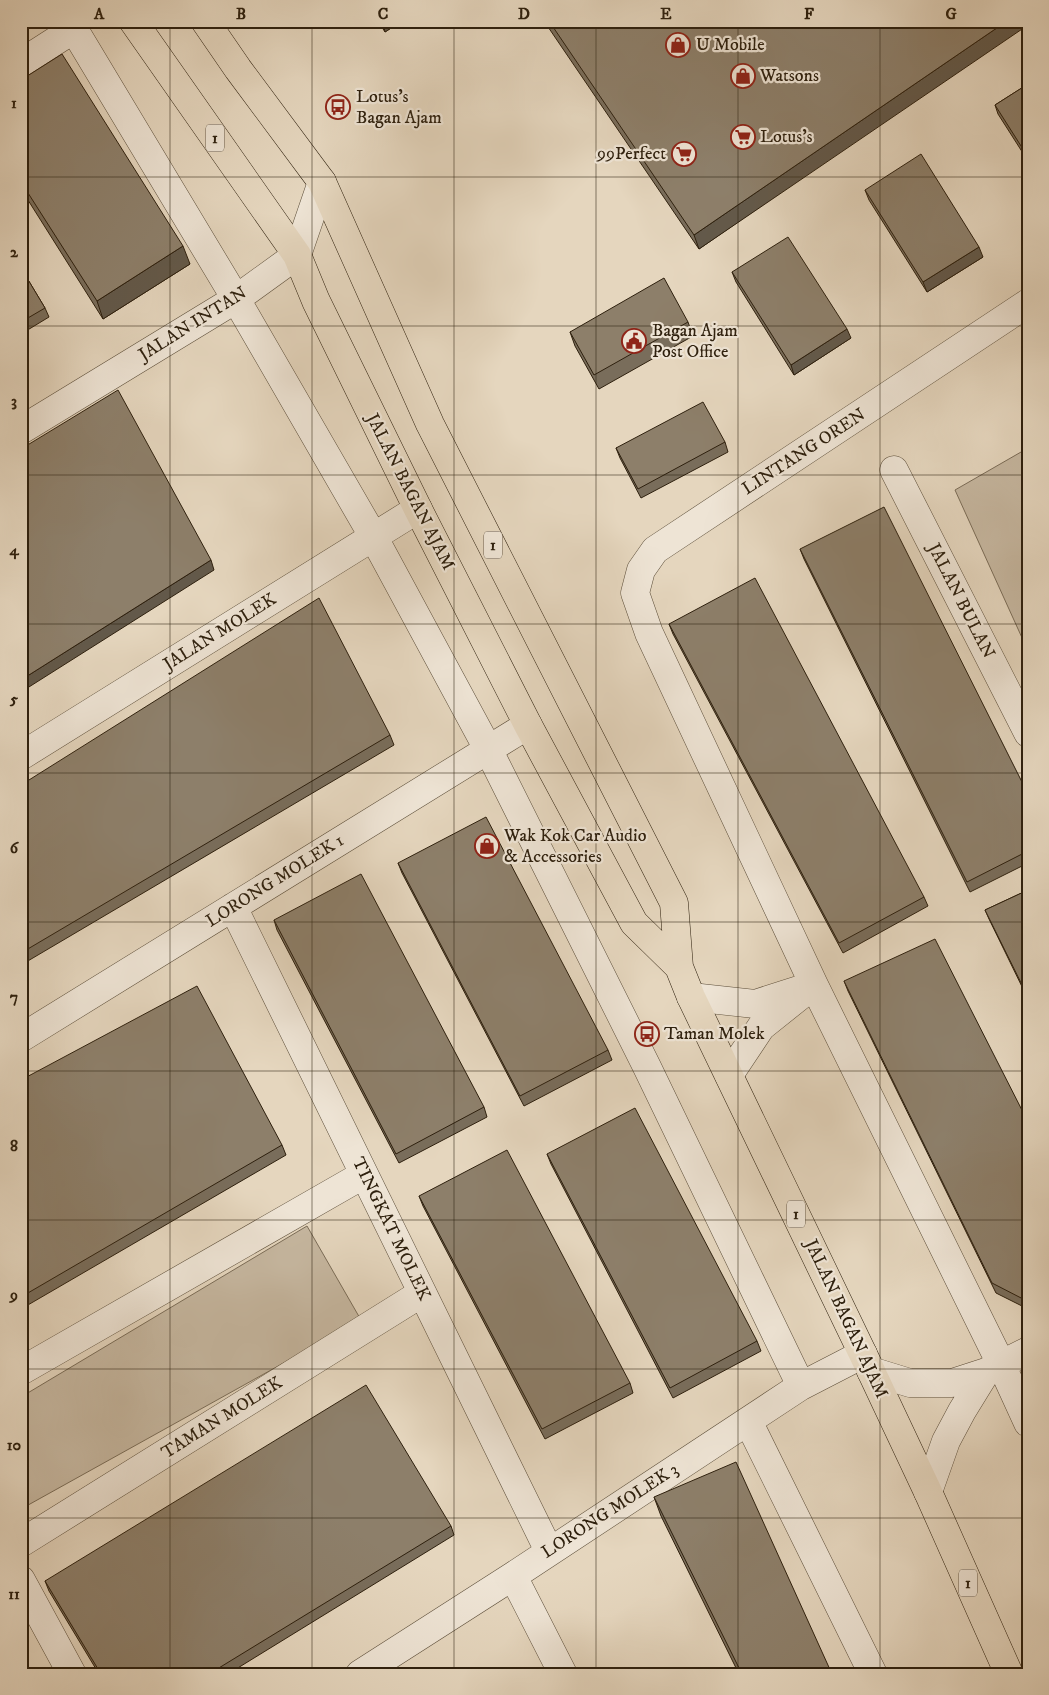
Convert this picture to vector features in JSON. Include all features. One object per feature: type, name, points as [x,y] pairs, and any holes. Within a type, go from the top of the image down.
[{"type":"main road","name":"JALAN BAGAN AJAM","points":[[133,21],[297,256],[316,301],[418,509],[528,725],[634,923],[679,967]]},
{"type":"main road","name":"JALAN BAGAN AJAM","points":[[205,21],[238,70],[322,182],[430,424],[674,903],[679,967],[691,997],[867,1362],[928,1492],[1009,1674]]},
{"type":"street","points":[[21,63],[71,25],[236,298],[373,536],[488,749],[647,1067],[801,1386]]},
{"type":"street","points":[[297,256],[322,182]]},
{"type":"street","name":"JALAN INTAN","points":[[21,430],[236,298],[297,256]]},
{"type":"street","name":"LINTANG OREN","points":[[1028,303],[655,550],[640,570],[635,593],[649,633],[994,1368],[1028,1422]]},
{"type":"street","name":"JALAN BULAN","points":[[894,470],[1028,733]]},
{"type":"street","name":"JALAN MOLEK","points":[[21,756],[418,509]]},
{"type":"street","name":"LORONG MOLEK 1","points":[[21,1038],[528,725]]},
{"type":"street","name":"TINGKAT MOLEK","points":[[233,907],[549,1550]]},
{"type":"street","points":[[691,997],[755,1004],[814,985]]},
{"type":"street","points":[[729,1075],[761,1028],[814,985]]},
{"type":"street","points":[[21,1371],[364,1175]]},
{"type":"street","name":"TAMAN MOLEK","points":[[21,1542],[422,1293]]},
{"type":"street","points":[[867,1362],[910,1383],[952,1383],[994,1368],[1028,1351]]},
{"type":"street","name":"LORONG MOLEK 3","points":[[360,1674],[513,1576],[549,1550],[801,1386],[867,1362]]},
{"type":"street","points":[[928,1492],[946,1441],[962,1411],[994,1368]]},
{"type":"street","points":[[748,1421],[873,1674]]},
{"type":"street","points":[[513,1576],[563,1674]]},
{"type":"street","points":[[21,1580],[72,1674]]},
{"type":"shaded area","points":[[1028,448],[1028,651],[955,490]]},
{"type":"shaded area","points":[[307,1226],[361,1320],[21,1509],[21,1397]]},
{"type":"building","points":[[380,21],[392,21],[384,27]]},
{"type":"building","name":"Lotus's","points":[[549,21],[1007,21],[694,235]]},
{"type":"building","points":[[62,54],[183,246],[97,301],[21,182],[21,80]]},
{"type":"building","points":[[1028,84],[1028,157],[995,105]]},
{"type":"building","points":[[921,154],[979,247],[923,282],[865,190]]},
{"type":"building","points":[[788,237],[847,329],[791,365],[732,272]]},
{"type":"building","points":[[21,268],[45,308],[21,322]]},
{"type":"building","name":"Bagan Ajam Post Office","points":[[664,278],[688,322],[594,375],[570,332]]},
{"type":"building","points":[[118,390],[211,560],[21,680],[21,449]]},
{"type":"building","points":[[703,402],[725,442],[638,489],[616,448]]},
{"type":"building","points":[[884,507],[1028,794],[1028,851],[967,882],[800,549]]},
{"type":"building","points":[[755,578],[924,897],[839,943],[669,624]]},
{"type":"building","points":[[319,598],[390,735],[21,953],[21,785]]},
{"type":"building","points":[[486,817],[608,1050],[520,1096],[398,863]]},
{"type":"building","points":[[361,874],[484,1107],[396,1154],[274,920]]},
{"type":"building","points":[[1028,890],[1028,997],[985,910]]},
{"type":"building","points":[[935,939],[1028,1122],[1028,1298],[1025,1300],[992,1283],[844,981]]},
{"type":"building","points":[[197,986],[282,1145],[21,1297],[21,1080]]},
{"type":"building","points":[[635,1108],[757,1341],[670,1388],[547,1154]]},
{"type":"building","points":[[507,1150],[630,1383],[542,1429],[419,1196]]},
{"type":"building","points":[[366,1385],[451,1526],[209,1674],[101,1674],[45,1581]]},
{"type":"building","points":[[736,1462],[832,1674],[742,1674],[654,1497]]},
{"type":"place","name":"U Mobile","points":[[678,45]]},
{"type":"place","name":"Watsons","points":[[743,76]]},
{"type":"place","name":"Lotus's Bagan Ajam","points":[[338,107]]},
{"type":"place","name":"Lotus's","points":[[743,137]]},
{"type":"place","name":"99Perfect","points":[[684,154]]},
{"type":"place","name":"Bagan Ajam Post Office","points":[[634,341]]},
{"type":"place","name":"Wak Kok Car Audio & Accessories","points":[[487,846]]},
{"type":"place","name":"Taman Molek","points":[[647,1034]]}]
